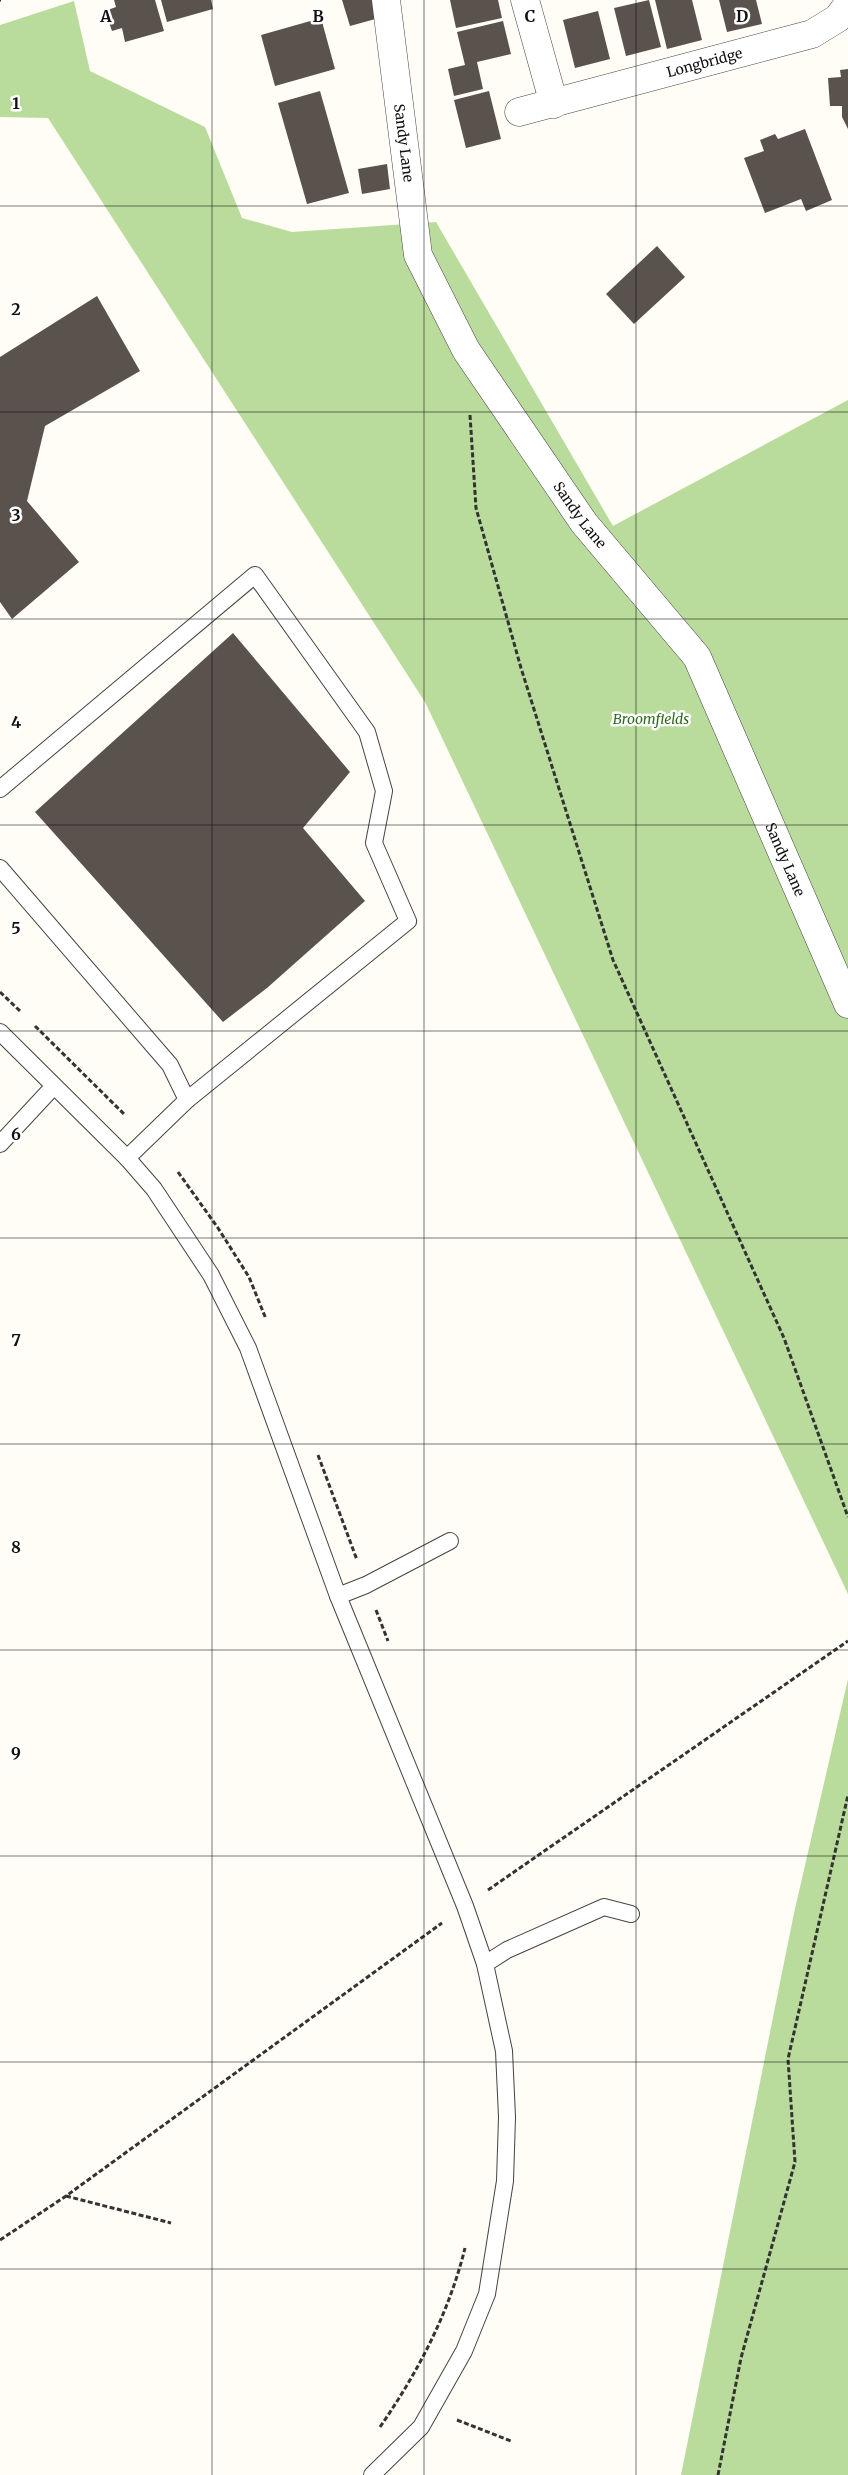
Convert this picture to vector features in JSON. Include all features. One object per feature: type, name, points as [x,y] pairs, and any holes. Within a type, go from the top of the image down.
[{"type":"street","name":"Sandy Lane","points":[[386,0],[418,255],[466,350],[584,523],[697,657],[848,1004]]},
{"type":"street","points":[[525,0],[554,104]]},
{"type":"street","name":"Longbridge","points":[[519,112],[812,34],[838,18],[848,4]]},
{"type":"lane","points":[[0,789],[255,575],[367,732],[384,791],[374,843],[408,921],[187,1100],[127,1158]]},
{"type":"lane","points":[[0,868],[170,1065],[187,1100]]},
{"type":"lane","points":[[0,1032],[127,1158],[154,1189],[211,1275],[248,1348],[338,1596],[465,1906],[485,1964],[504,2051],[507,2117],[505,2181],[487,2294],[464,2351],[421,2427],[372,2475]]},
{"type":"lane","points":[[0,1144],[54,1086]]},
{"type":"lane","points":[[338,1596],[366,1585],[450,1541]]},
{"type":"lane","points":[[485,1964],[507,1950],[604,1907],[631,1914]]},
{"type":"path","points":[[470,409],[476,508],[521,668],[613,960],[784,1338],[848,1517]]},
{"type":"path","points":[[488,1890],[848,1642]]},
{"type":"path","points":[[718,2475],[741,2358],[795,2162],[788,2059],[848,1795]]},
{"type":"path","points":[[0,2240],[66,2196],[441,1924],[444,1933]]},
{"type":"path","points":[[66,2196],[171,2223]]},
{"type":"path","points":[[378,2430],[400,2397],[438,2328],[457,2279],[466,2244]]},
{"type":"green space","name":"Broomfields","points":[[74,1],[90,71],[205,127],[242,218],[292,232],[436,222],[613,526],[848,400],[848,1594],[425,702],[48,118],[0,117],[0,25]]},
{"type":"green space","points":[[848,1679],[848,2475],[681,2475],[794,1913]]},
{"type":"building","points":[[114,0],[155,0],[164,31],[125,42],[122,28],[112,31],[105,11],[116,7]]},
{"type":"building","points":[[161,0],[211,0],[213,9],[167,22]]},
{"type":"building","points":[[342,0],[374,0],[379,18],[350,26]]},
{"type":"building","points":[[450,0],[498,0],[502,18],[456,28]]},
{"type":"building","points":[[649,0],[661,47],[626,56],[614,8]]},
{"type":"building","points":[[655,0],[692,0],[702,40],[667,49]]},
{"type":"building","points":[[719,0],[756,0],[762,24],[727,32]]},
{"type":"building","points":[[598,11],[610,59],[575,68],[563,20]]},
{"type":"building","points":[[321,18],[335,69],[275,86],[261,35]]},
{"type":"building","points":[[503,21],[511,54],[477,62],[483,89],[454,96],[448,69],[465,65],[457,32]]},
{"type":"building","points":[[848,69],[848,129],[842,117],[842,106],[830,106],[828,78],[841,77],[840,70]]},
{"type":"building","points":[[320,91],[349,193],[307,204],[278,103]]},
{"type":"building","points":[[489,91],[501,139],[466,148],[454,100]]},
{"type":"building","points":[[805,129],[832,200],[806,211],[801,199],[765,213],[744,158],[764,151],[760,140],[775,134],[778,139]]},
{"type":"building","points":[[387,164],[390,189],[362,194],[358,169]]},
{"type":"building","points":[[657,246],[685,277],[634,324],[606,294]]},
{"type":"building","points":[[97,296],[140,371],[45,426],[27,501],[79,562],[12,619],[0,602],[0,357]]},
{"type":"building","points":[[233,633],[350,772],[303,828],[365,901],[267,988],[223,1022],[35,812]]}]
